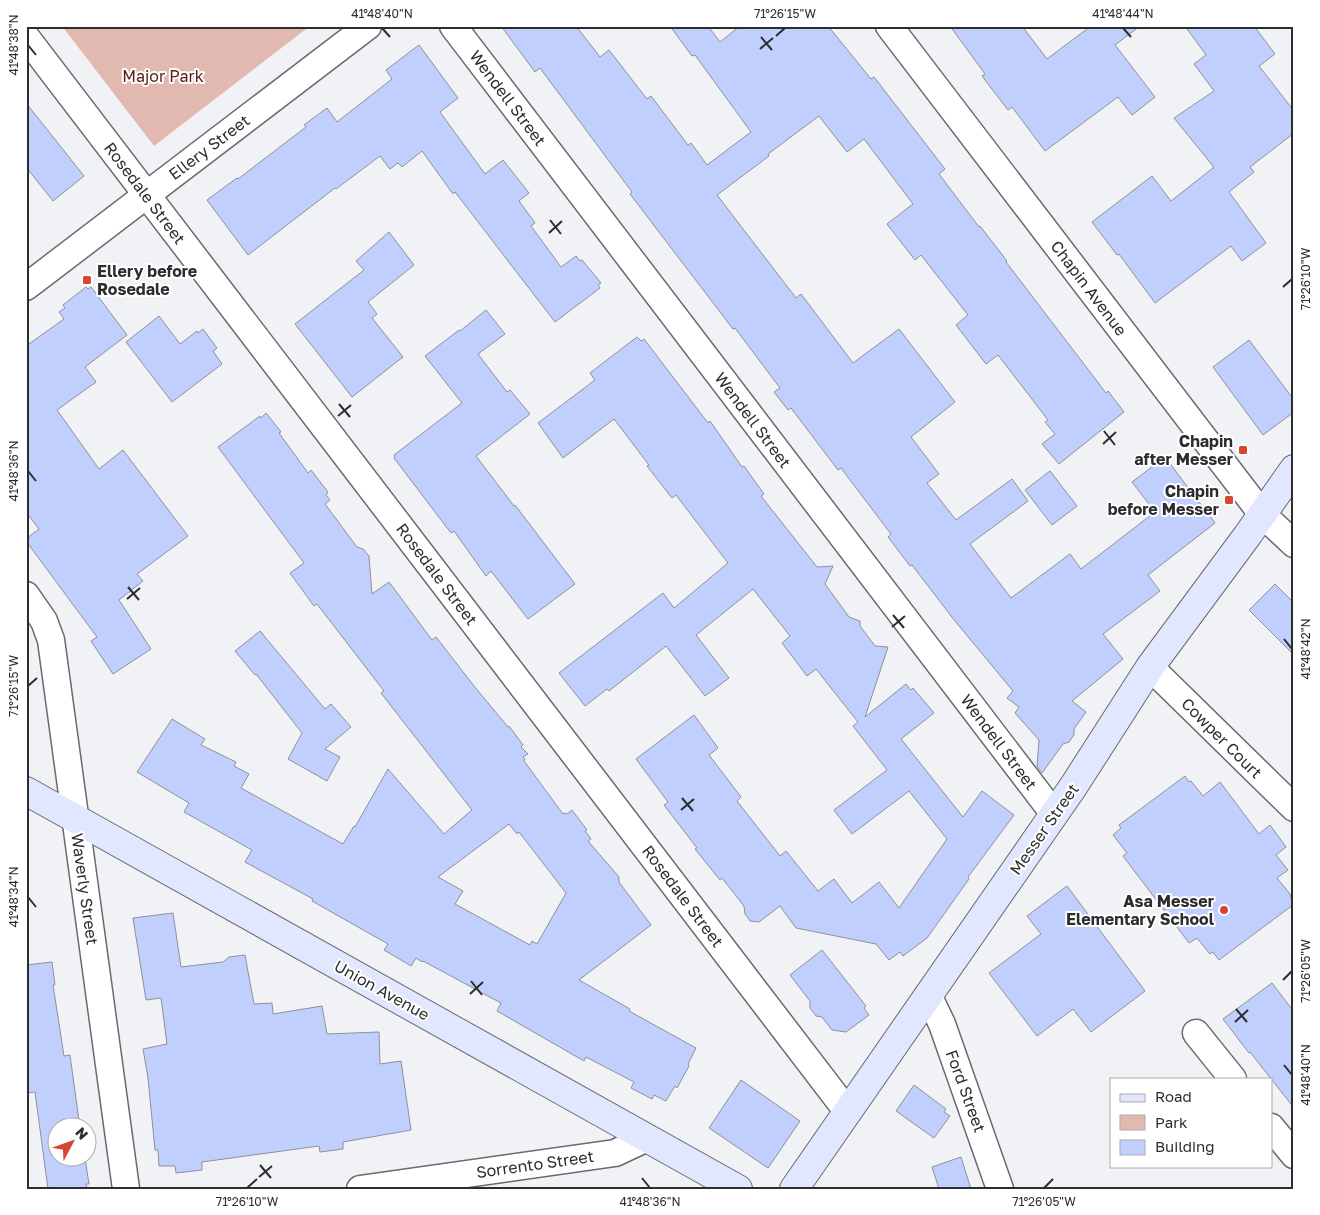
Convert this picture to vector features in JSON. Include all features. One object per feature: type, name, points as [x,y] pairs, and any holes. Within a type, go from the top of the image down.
[{"type":"street","name":"Ellery Street","points":[[26,286],[368,26]]},
{"type":"street","name":"Wendell Street","points":[[453,26],[1054,814]]},
{"type":"street","name":"Chapin Avenue","points":[[889,26],[1262,514],[1294,544]]},
{"type":"street","name":"Rosedale Street","points":[[26,37],[847,1111]]},
{"type":"street","name":"Messer Street","points":[[794,1189],[1054,814],[1150,667],[1294,469]]},
{"type":"street","name":"Waverly Street","points":[[26,595],[44,621],[51,640],[126,1189]]},
{"type":"street","name":"Cowper Court","points":[[1150,667],[1294,808]]},
{"type":"street","name":"Union Avenue","points":[[26,791],[738,1189]]},
{"type":"street","name":"Ford Street","points":[[928,995],[942,1024],[1000,1189]]},
{"type":"street","points":[[1196,1033],[1232,1078]]},
{"type":"street","points":[[1272,1128],[1294,1155]]},
{"type":"street","name":"Sorrento Street","points":[[360,1189],[615,1153],[647,1138]]},
{"type":"green space","name":"Major Park","points":[[62,26],[310,26],[154,146]]},
{"type":"building","points":[[501,26],[576,26],[600,57],[609,50],[647,99],[651,96],[688,145],[691,143],[707,165],[751,132],[695,55],[692,56],[670,26],[708,26],[720,42],[740,26],[828,26],[871,79],[874,77],[945,169],[939,174],[1106,393],[1108,391],[1124,412],[1059,464],[1042,444],[1055,434],[1045,422],[1048,420],[998,355],[986,364],[956,325],[968,315],[921,255],[915,260],[887,224],[913,204],[864,139],[847,152],[819,116],[717,195],[796,298],[801,294],[853,363],[899,329],[955,402],[911,437],[939,474],[927,483],[956,520],[1012,479],[1028,501],[970,544],[1011,598],[1070,554],[1081,569],[1155,512],[1132,482],[1165,457],[1215,523],[1148,575],[1160,591],[1103,634],[1123,659],[1072,701],[1086,712],[1074,729],[1074,735],[1069,742],[1063,744],[1042,773],[1037,766],[1039,740],[1015,713],[1019,707],[1007,698],[1013,691],[912,565],[910,566],[888,537],[891,534],[841,468],[838,470],[791,408],[788,410],[774,392],[780,388],[630,194],[632,192],[540,68],[535,72]]},
{"type":"building","points":[[950,26],[1022,26],[1047,59],[1091,26],[1140,26],[1115,45],[1155,97],[1132,115],[1118,97],[1045,151],[1012,107],[1008,110],[982,76],[985,74]]},
{"type":"building","points":[[1185,26],[1254,26],[1275,54],[1259,66],[1294,111],[1294,133],[1250,167],[1254,172],[1229,192],[1266,243],[1242,261],[1231,246],[1155,303],[1119,254],[1117,255],[1092,222],[1152,176],[1171,201],[1213,168],[1174,118],[1214,91],[1194,64],[1206,55]]},
{"type":"building","points":[[419,45],[458,98],[440,112],[485,174],[503,160],[529,193],[519,201],[535,223],[531,226],[561,267],[576,256],[580,261],[582,260],[601,283],[598,285],[600,288],[555,322],[455,192],[453,194],[422,151],[402,167],[398,163],[390,169],[380,156],[248,255],[207,200],[306,127],[304,125],[327,108],[337,122],[392,79],[386,70]]},
{"type":"building","points":[[26,103],[84,176],[53,201],[26,167]]},
{"type":"building","points":[[389,232],[414,265],[368,302],[377,314],[372,318],[403,357],[352,397],[295,324],[364,270],[356,261]]},
{"type":"building","points":[[86,287],[88,289],[91,287],[127,335],[85,367],[96,382],[57,410],[99,469],[123,450],[188,536],[137,574],[143,581],[119,600],[151,649],[113,674],[91,641],[97,637],[26,541],[39,529],[26,512],[26,346],[64,319],[59,312],[65,308],[63,305]]},
{"type":"building","points":[[486,310],[505,334],[478,354],[507,392],[510,390],[530,414],[476,456],[575,584],[528,619],[491,571],[486,576],[454,531],[451,533],[394,458],[394,455],[462,403],[425,356]]},
{"type":"building","points":[[159,316],[180,344],[197,331],[198,333],[203,329],[217,348],[213,351],[222,364],[172,402],[126,342]]},
{"type":"building","points":[[637,337],[641,341],[644,339],[708,423],[710,421],[742,467],[744,466],[764,494],[761,496],[817,567],[833,566],[825,584],[849,617],[860,621],[860,626],[875,646],[888,647],[865,717],[906,684],[911,690],[913,688],[934,713],[901,739],[963,817],[982,791],[1014,815],[968,877],[969,879],[927,938],[903,956],[900,952],[889,960],[876,944],[796,928],[780,906],[759,922],[750,921],[745,914],[744,906],[722,878],[720,880],[695,849],[697,848],[664,805],[668,802],[636,759],[694,715],[718,748],[709,755],[741,797],[737,801],[780,856],[786,851],[818,891],[834,879],[852,903],[879,882],[899,908],[947,839],[909,791],[852,834],[834,810],[887,770],[853,726],[858,722],[816,669],[807,676],[782,643],[790,636],[753,589],[696,635],[729,678],[705,696],[666,646],[609,691],[607,689],[585,706],[559,673],[663,593],[674,608],[728,563],[676,495],[672,498],[614,419],[563,458],[538,423],[595,380],[590,373]]},
{"type":"building","points":[[1249,340],[1294,400],[1294,412],[1263,435],[1213,367]]},
{"type":"building","points":[[266,413],[308,473],[311,470],[328,492],[326,495],[330,500],[325,504],[357,547],[363,549],[369,556],[372,594],[389,582],[432,640],[436,637],[523,745],[521,747],[528,754],[523,757],[524,761],[563,814],[567,814],[572,810],[587,830],[585,831],[591,839],[588,841],[619,877],[619,882],[651,925],[579,980],[630,1009],[629,1011],[696,1048],[677,1088],[675,1086],[666,1101],[654,1095],[652,1099],[631,1088],[634,1082],[586,1057],[584,1061],[497,1011],[501,1003],[423,961],[416,958],[411,966],[384,950],[388,944],[312,901],[313,899],[245,862],[252,850],[184,812],[189,803],[137,772],[172,719],[205,739],[201,745],[236,762],[234,766],[249,774],[241,788],[343,844],[355,827],[388,769],[444,834],[472,810],[381,693],[384,691],[317,604],[314,606],[290,573],[304,563],[218,447],[260,416],[261,418]],"holes":[[[509,824],[517,834],[519,832],[566,893],[537,944],[532,941],[530,945],[455,904],[463,891],[438,877]]]},
{"type":"building","points":[[1050,471],[1077,506],[1052,525],[1025,490]]},
{"type":"building","points":[[1275,584],[1294,603],[1294,655],[1249,610]]},
{"type":"building","points":[[260,631],[325,709],[331,704],[351,727],[325,749],[340,757],[327,781],[288,759],[302,733],[256,674],[235,651]]},
{"type":"building","points":[[1185,776],[1203,796],[1220,782],[1259,834],[1270,825],[1286,847],[1276,855],[1288,870],[1277,878],[1290,894],[1293,905],[1219,960],[1213,952],[1210,954],[1197,938],[1189,943],[1123,856],[1127,853],[1113,835],[1121,828],[1119,825]]},
{"type":"building","points":[[1067,886],[1145,991],[1091,1032],[1073,1009],[1037,1036],[989,973],[1041,934],[1027,916]]},
{"type":"building","points":[[173,913],[181,967],[223,962],[229,957],[245,955],[254,1004],[272,1003],[273,1014],[322,1006],[327,1034],[379,1032],[380,1064],[401,1061],[411,1130],[343,1142],[343,1149],[320,1152],[319,1146],[202,1162],[202,1170],[176,1173],[175,1166],[159,1166],[158,1150],[155,1150],[148,1078],[143,1049],[167,1044],[161,998],[146,1000],[133,918]]},
{"type":"building","points":[[822,950],[866,1006],[864,1008],[869,1015],[846,1032],[832,1030],[822,1017],[816,1016],[810,1008],[810,1001],[790,975]]},
{"type":"building","points":[[52,962],[55,985],[53,985],[64,1056],[70,1055],[79,1118],[48,1118],[48,1168],[87,1168],[89,1184],[86,1184],[87,1189],[48,1189],[35,1092],[26,1093],[26,965]]},
{"type":"building","points":[[1272,983],[1294,1012],[1294,1108],[1272,1078],[1249,1053],[1223,1019]]},
{"type":"building","points":[[741,1080],[800,1121],[768,1168],[709,1128]]},
{"type":"building","points":[[914,1085],[946,1109],[944,1112],[950,1116],[934,1138],[896,1111]]},
{"type":"building","points":[[961,1157],[971,1189],[939,1189],[932,1167]]},
{"type":"place","name":"Ellery before Rosedale","points":[[87,280]]},
{"type":"place","name":"Chapin after Messer","points":[[1243,450]]},
{"type":"place","name":"Chapin before Messer","points":[[1229,500]]},
{"type":"place","name":"Asa Messer Elementary School","points":[[1224,910]]}]
